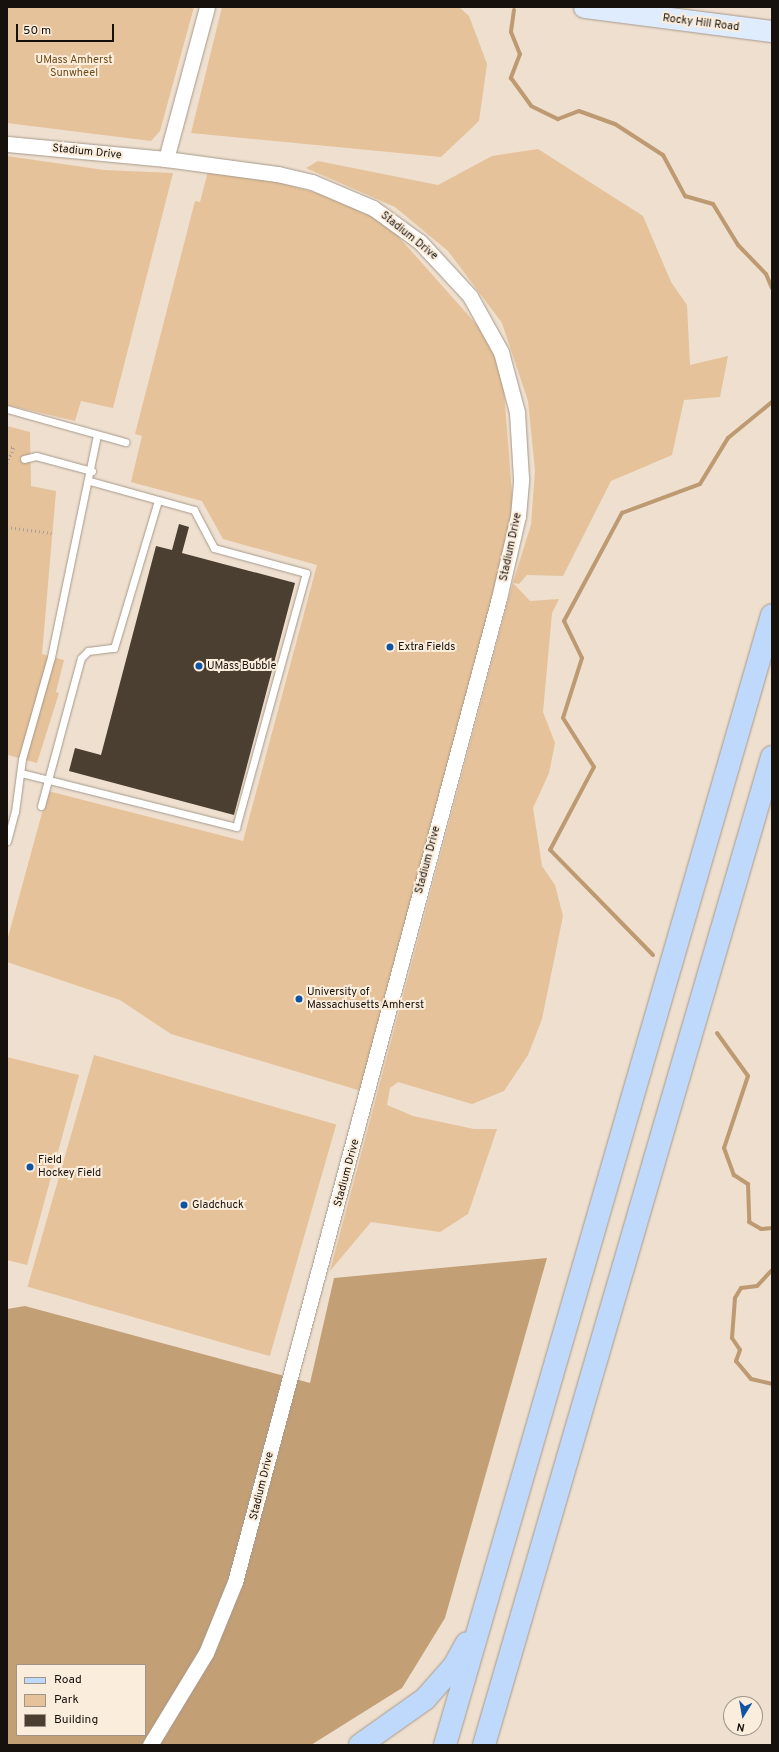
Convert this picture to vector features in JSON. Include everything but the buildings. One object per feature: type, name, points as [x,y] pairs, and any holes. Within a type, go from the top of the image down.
[{"type":"main road","name":"Rocky Hill Road","points":[[584,7],[772,31]]},
{"type":"main road","points":[[445,1745],[772,615]]},
{"type":"main road","points":[[484,1745],[772,757]]},
{"type":"main road","points":[[360,1745],[411,1712],[441,1682],[483,1615]]},
{"type":"street","points":[[166,159],[207,7]]},
{"type":"street","name":"Stadium Drive","points":[[7,144],[166,159],[262,171],[312,182],[374,208],[420,242],[470,296],[498,344],[517,412],[521,478],[518,516],[499,598],[235,1582],[206,1653],[150,1745]]},
{"type":"lane","points":[[7,409],[125,442]]},
{"type":"lane","points":[[7,841],[21,773],[22,759],[51,657],[92,472],[97,435]]},
{"type":"lane","points":[[24,459],[36,456],[92,472]]},
{"type":"lane","points":[[21,773],[47,779],[64,787],[236,827],[306,573],[214,548],[194,510],[90,481]]},
{"type":"lane","points":[[41,806],[47,779],[81,658],[88,650],[114,648],[158,500]]},
{"type":"path","points":[[7,446],[14,448],[7,464]]},
{"type":"path","points":[[7,527],[52,533]]},
{"type":"green space","name":"UMass Amherst Sunwheel","points":[[7,7],[194,7],[160,131],[151,141],[7,123]]},
{"type":"green space","points":[[222,7],[459,7],[469,16],[487,64],[479,121],[441,157],[191,133]]},
{"type":"green space","points":[[538,149],[643,216],[671,282],[687,305],[690,365],[728,356],[720,397],[684,400],[672,455],[611,481],[563,576],[527,575],[519,584],[513,583],[530,601],[559,599],[552,613],[543,712],[555,743],[549,773],[533,808],[542,866],[555,885],[563,916],[542,1019],[528,1055],[504,1091],[472,1104],[398,1082],[390,1088],[387,1105],[413,1116],[474,1129],[497,1129],[468,1214],[440,1232],[371,1222],[330,1271],[513,582],[531,525],[535,470],[528,401],[502,323],[448,251],[395,207],[306,168],[318,161],[438,185],[492,156]]},
{"type":"green space","points":[[7,156],[104,170],[173,173],[113,408],[81,401],[75,421],[7,405]]},
{"type":"green space","name":"Extra Fields","points":[[210,164],[373,208],[501,352],[515,532],[368,1093],[171,1034],[120,1000],[7,962],[7,941],[48,791],[243,841],[317,565],[223,539],[202,501],[131,482],[142,436],[135,434],[195,201],[200,202]]},
{"type":"green space","points":[[7,426],[30,432],[31,486],[56,491],[42,654],[64,660],[56,692],[59,693],[37,763],[8,755],[7,759]]},
{"type":"green space","name":"Gladchuck","points":[[94,1055],[336,1124],[270,1356],[28,1287]]},
{"type":"green space","name":"Field Hockey Field","points":[[7,1057],[79,1075],[27,1265],[7,1260]]},
{"type":"shaded area","points":[[547,1258],[445,1618],[402,1688],[311,1745],[7,1745],[7,1309],[25,1306],[310,1383],[334,1278]]},
{"type":"waterway","points":[[514,10],[511,32],[520,54],[511,78],[531,106],[558,119],[579,111],[615,124],[663,155],[685,196],[713,204],[738,245],[766,274],[772,288]]},
{"type":"waterway","points":[[653,955],[550,850],[594,767],[563,718],[582,658],[564,621],[622,513],[700,484],[728,438],[772,402]]},
{"type":"waterway","points":[[717,1033],[748,1076],[724,1148],[734,1175],[748,1184],[749,1222],[761,1229],[772,1228]]},
{"type":"waterway","points":[[772,1270],[757,1286],[741,1288],[735,1298],[732,1338],[740,1350],[736,1361],[751,1379],[772,1384]]},
{"type":"place","name":"Extra Fields","points":[[390,647]]},
{"type":"place","name":"UMass Bubble","points":[[199,666]]},
{"type":"place","name":"University of Massachusetts Amherst","points":[[299,999]]},
{"type":"place","name":"Field Hockey Field","points":[[30,1167]]},
{"type":"place","name":"Gladchuck","points":[[184,1205]]}]
